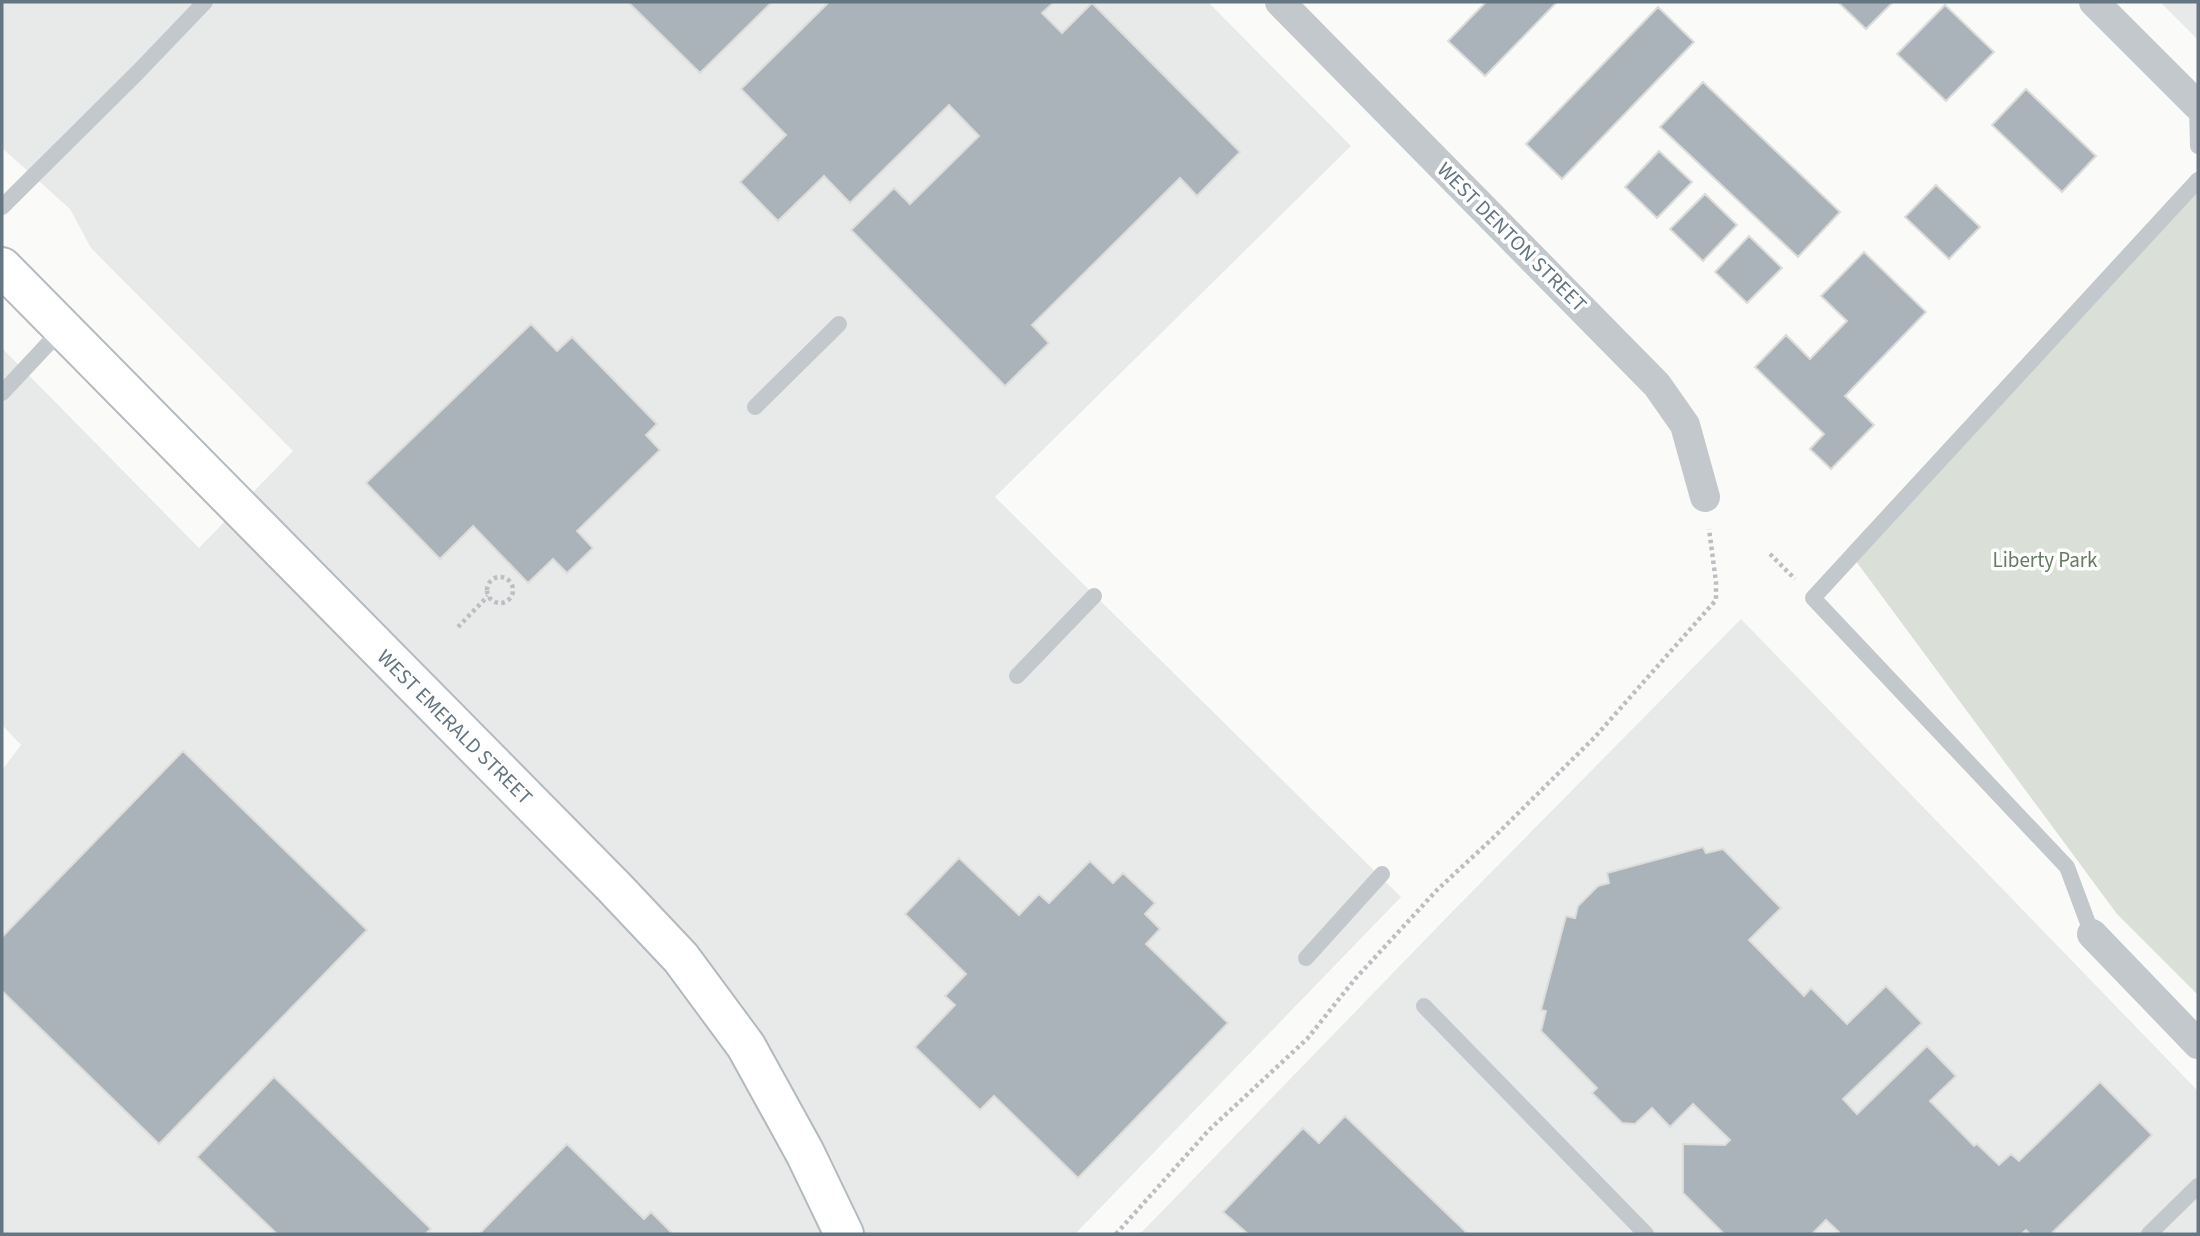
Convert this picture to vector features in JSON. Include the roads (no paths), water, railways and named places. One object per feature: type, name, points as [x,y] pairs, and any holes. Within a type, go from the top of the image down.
[{"type":"main road","name":"WEST EMERALD STREET","points":[[2,267],[681,958],[746,1046],[805,1153],[844,1234]]},
{"type":"street","name":"WEST DENTON STREET","points":[[1280,2],[1657,385],[1685,425],[1705,496]]},
{"type":"street","points":[[2094,2],[2197,104]]},
{"type":"street","points":[[2092,934],[2198,1044]]},
{"type":"lane","points":[[2,207],[205,2]]},
{"type":"lane","points":[[2197,104],[2198,146]]},
{"type":"lane","points":[[2092,934],[2067,867],[1812,598],[2198,180]]},
{"type":"lane","points":[[755,407],[839,324]]},
{"type":"lane","points":[[2,393],[62,329]]},
{"type":"lane","points":[[1017,676],[1094,596]]},
{"type":"lane","points":[[1306,958],[1382,874]]},
{"type":"lane","points":[[1424,1006],[1646,1234]]},
{"type":"lane","points":[[2148,1234],[2198,1186]]},
{"type":"park label","name":"Liberty Park","points":[[2045,560]]}]
